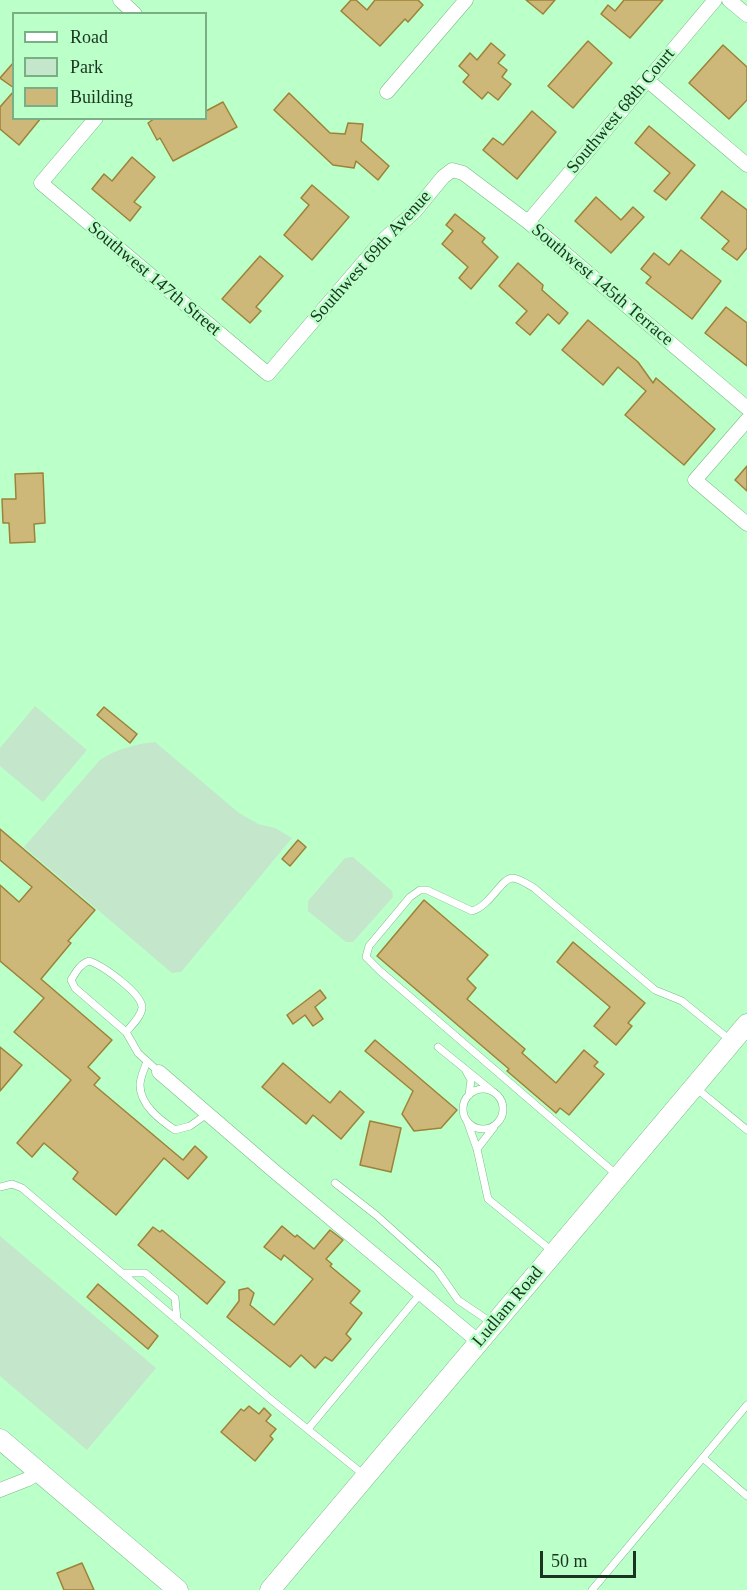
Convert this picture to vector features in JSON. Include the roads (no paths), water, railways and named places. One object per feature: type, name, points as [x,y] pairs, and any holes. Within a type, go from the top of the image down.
[{"type":"street","points":[[120,0],[133,12]]},
{"type":"street","points":[[387,92],[466,0]]},
{"type":"street","name":"Southwest 68th Court","points":[[528,222],[715,0]]},
{"type":"street","points":[[729,0],[747,15]]},
{"type":"street","points":[[647,80],[747,165]]},
{"type":"street","name":"Southwest 147th Street","points":[[94,120],[41,183],[268,374]]},
{"type":"street","name":"Southwest 145th Terrace","points":[[452,170],[463,173],[528,222],[747,408]]},
{"type":"street","name":"Southwest 69th Avenue","points":[[268,374],[379,244],[415,211],[443,177],[452,170]]},
{"type":"street","points":[[747,420],[695,480],[747,524]]},
{"type":"street","name":"Ludlam Road","points":[[270,1590],[747,1024]]},
{"type":"street","points":[[159,1072],[273,1171],[479,1342]]},
{"type":"street","points":[[0,1439],[178,1590]]},
{"type":"street","points":[[0,1490],[39,1472]]},
{"type":"lane","points":[[618,1176],[366,957],[369,946],[410,897],[420,890],[427,890],[472,911],[486,904],[506,880],[518,879],[534,888],[655,990],[682,1001],[732,1042]]},
{"type":"lane","points":[[126,1032],[141,1014],[141,1002],[105,968],[89,961],[84,963],[75,972],[72,983],[82,995],[126,1032],[138,1053],[159,1072]]},
{"type":"lane","points":[[438,1047],[502,1101],[503,1114],[477,1149]]},
{"type":"lane","points":[[147,1061],[140,1084],[142,1096],[152,1112],[175,1130],[190,1126],[207,1114]]},
{"type":"lane","points":[[465,1069],[471,1080],[463,1108],[477,1149],[488,1199],[554,1253]]},
{"type":"lane","points":[[694,1087],[747,1130]]},
{"type":"lane","points":[[468,1096],[480,1089],[493,1092]]},
{"type":"lane","points":[[467,1121],[478,1129],[485,1130],[496,1125]]},
{"type":"lane","points":[[335,1183],[376,1215],[437,1270],[458,1300],[494,1324]]},
{"type":"lane","points":[[0,1187],[14,1184],[22,1188],[366,1476]]},
{"type":"lane","points":[[122,1274],[146,1273],[176,1298],[177,1320]]},
{"type":"lane","points":[[308,1429],[422,1293]]},
{"type":"lane","points":[[592,1590],[746,1409]]},
{"type":"lane","points":[[703,1458],[747,1496]]}]
